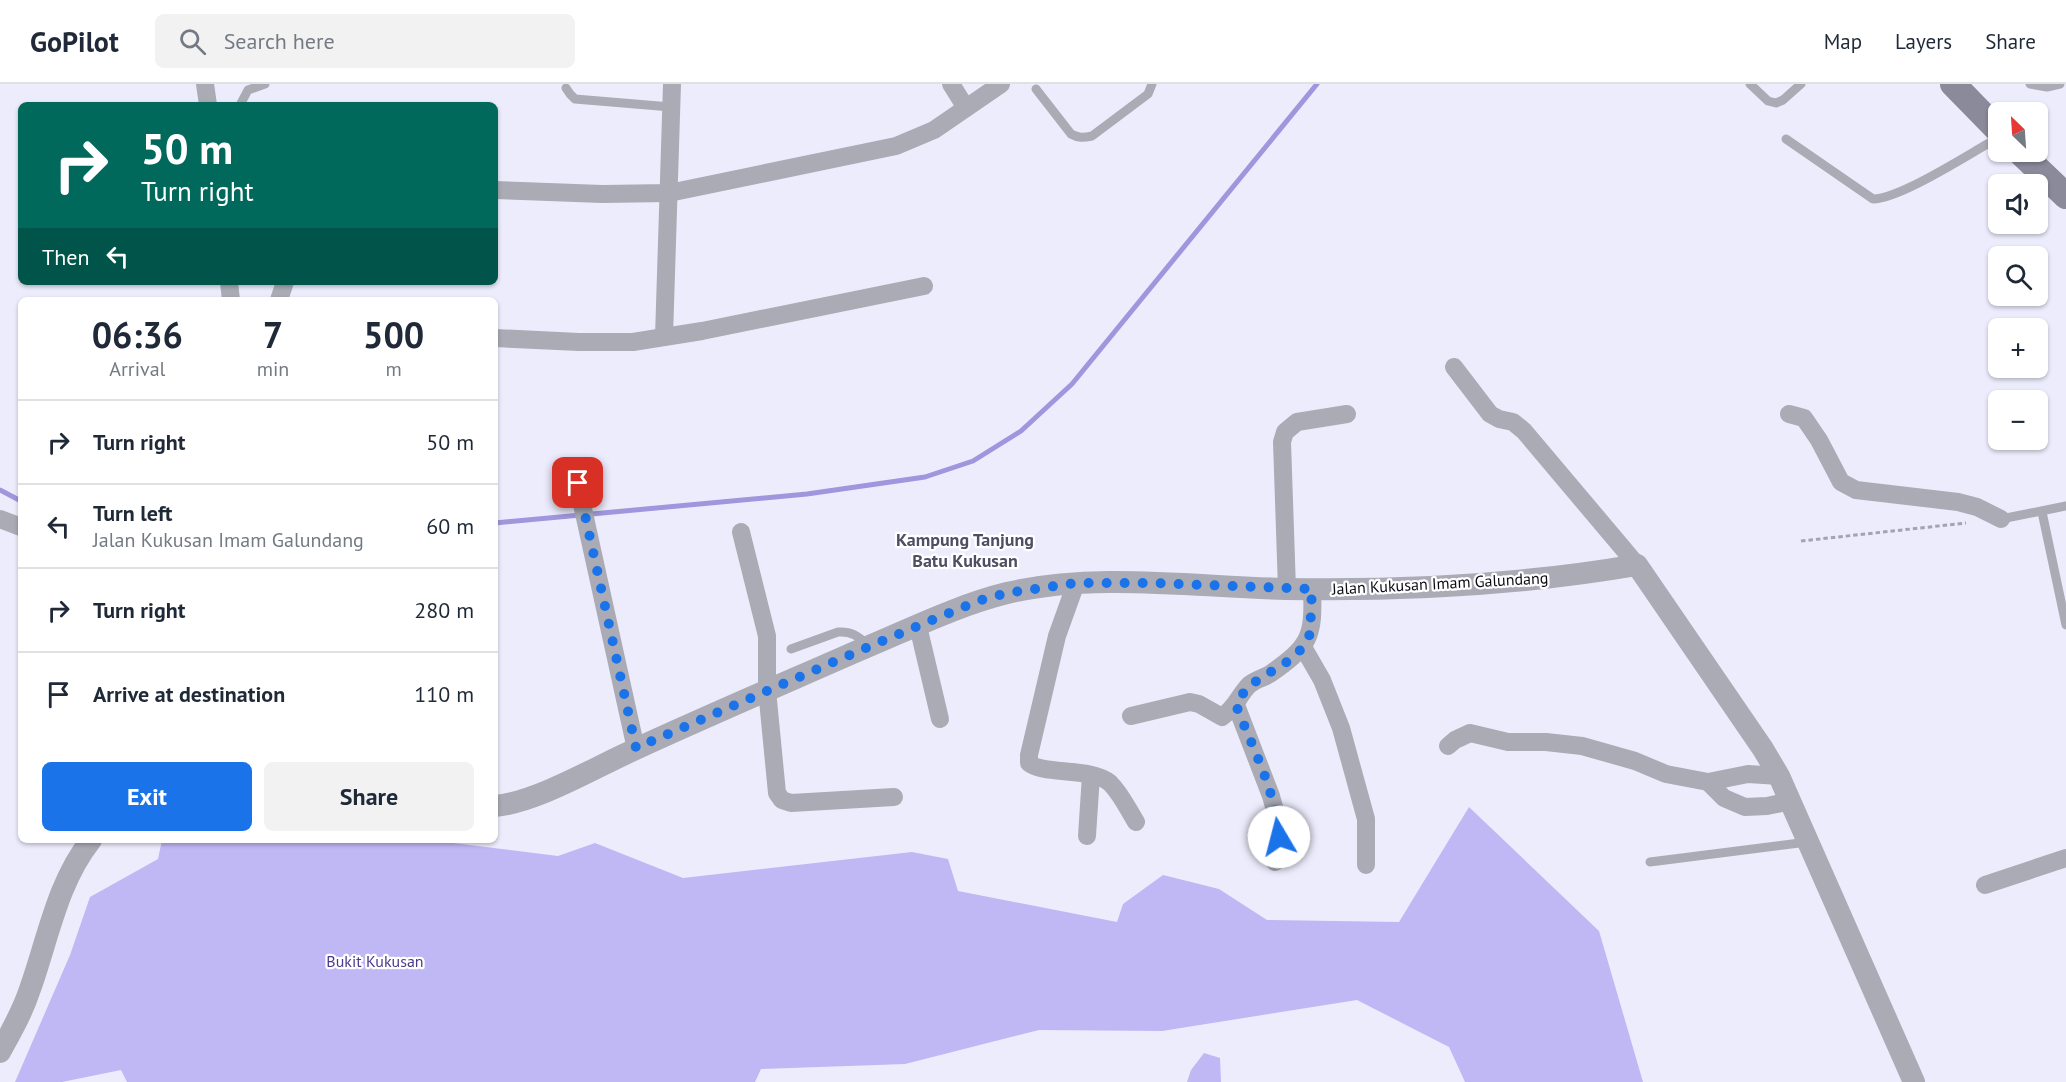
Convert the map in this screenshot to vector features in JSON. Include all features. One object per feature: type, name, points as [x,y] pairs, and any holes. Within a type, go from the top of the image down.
[{"type":"main road","points":[[1953,84],[1988,120]]},
{"type":"main road","points":[[2030,162],[2066,196]]},
{"type":"street","points":[[205,84],[208,102]]},
{"type":"street","points":[[664,337],[672,84]]},
{"type":"street","points":[[951,84],[966,108]]},
{"type":"street","points":[[498,189],[602,194],[669,193],[896,146],[934,130],[1001,84]]},
{"type":"street","points":[[498,338],[622,342],[664,337],[924,286]]},
{"type":"street","points":[[1454,367],[1490,414],[1513,422],[1524,431],[1637,565],[1763,750],[1791,801],[1914,1082]]},
{"type":"street","points":[[1287,589],[1282,442],[1285,432],[1297,422],[1347,414]]},
{"type":"street","points":[[1789,414],[1804,418],[1819,440],[1841,482],[1856,490],[1958,502],[1977,507],[2001,519]]},
{"type":"street","points":[[574,468],[636,748]]},
{"type":"street","points":[[0,519],[18,526]]},
{"type":"street","points":[[741,532],[767,636],[767,690],[777,793],[782,800],[791,802],[894,797]]},
{"type":"street","name":"Jalan Kukusan Imam Galundang","points":[[498,806],[510,805],[536,796],[636,748],[767,690],[978,601],[1007,593],[1076,583],[1152,583],[1287,589],[1451,586],[1522,581],[1637,565]]},
{"type":"street","points":[[1076,583],[1057,636],[1029,759],[1032,766],[1091,775],[1108,782],[1136,822]]},
{"type":"street","points":[[1131,716],[1190,702],[1199,704],[1222,717],[1236,705],[1247,687],[1293,658],[1303,647],[1310,634],[1312,589]]},
{"type":"street","points":[[918,626],[940,719]]},
{"type":"street","points":[[1303,647],[1322,680],[1341,728],[1366,819],[1366,865]]},
{"type":"street","points":[[1236,705],[1271,796],[1277,818],[1279,837],[1275,862]]},
{"type":"street","points":[[1448,746],[1470,733],[1508,742],[1563,744],[1635,761],[1666,774],[1708,782],[1748,774],[1779,776]]},
{"type":"street","points":[[1087,836],[1091,775]]},
{"type":"street","points":[[1708,782],[1724,798],[1745,807],[1767,806],[1791,801]]},
{"type":"street","points":[[0,1052],[30,991],[65,884],[89,843]]},
{"type":"street","points":[[1985,885],[2066,858]]},
{"type":"lane","points":[[242,102],[248,90],[265,84]]},
{"type":"lane","points":[[1037,86],[1065,128],[1077,137],[1084,138],[1092,136],[1148,94],[1152,84]]},
{"type":"lane","points":[[1749,84],[1768,101],[1776,103],[1783,100],[1801,84]]},
{"type":"lane","points":[[2030,84],[2048,87],[2060,84]]},
{"type":"lane","points":[[566,88],[575,99],[671,107]]},
{"type":"lane","points":[[1786,139],[1873,199],[1882,199],[1929,177],[1988,144]]},
{"type":"lane","points":[[2001,519],[2066,506]]},
{"type":"lane","points":[[2042,512],[2066,625]]},
{"type":"lane","points":[[791,649],[846,631],[856,634],[870,646]]},
{"type":"lane","points":[[1650,862],[1809,842]]},
{"type":"path","points":[[1801,542],[1966,523]]},
{"type":"green space","name":"Bukit Kukusan","points":[[1469,807],[1599,931],[1643,1082],[1465,1082],[1449,1047],[1357,1000],[1162,1031],[1039,1030],[905,1064],[761,1069],[755,1082],[127,1082],[121,1070],[62,1082],[15,1082],[70,955],[90,897],[158,859],[161,843],[453,843],[558,856],[595,843],[683,878],[912,852],[948,859],[958,891],[1117,922],[1123,904],[1163,875],[1219,889],[1267,920],[1399,922]]},
{"type":"green space","points":[[1204,1053],[1220,1058],[1221,1082],[1187,1082],[1191,1070]]},
{"type":"waterway","points":[[498,523],[807,494],[925,477],[973,461],[1021,431],[1072,384],[1317,84]]},
{"type":"waterway","points":[[0,490],[18,499]]},
{"type":"district","name":"Kampung Tanjung Batu Kukusan","points":[[965,550]]},
{"type":"route","points":[[578,483],[636,748],[875,644],[978,601],[1007,593],[1076,583],[1152,583],[1312,589],[1313,608],[1310,634],[1303,647],[1293,658],[1247,687],[1236,705],[1271,796],[1279,837]]}]
